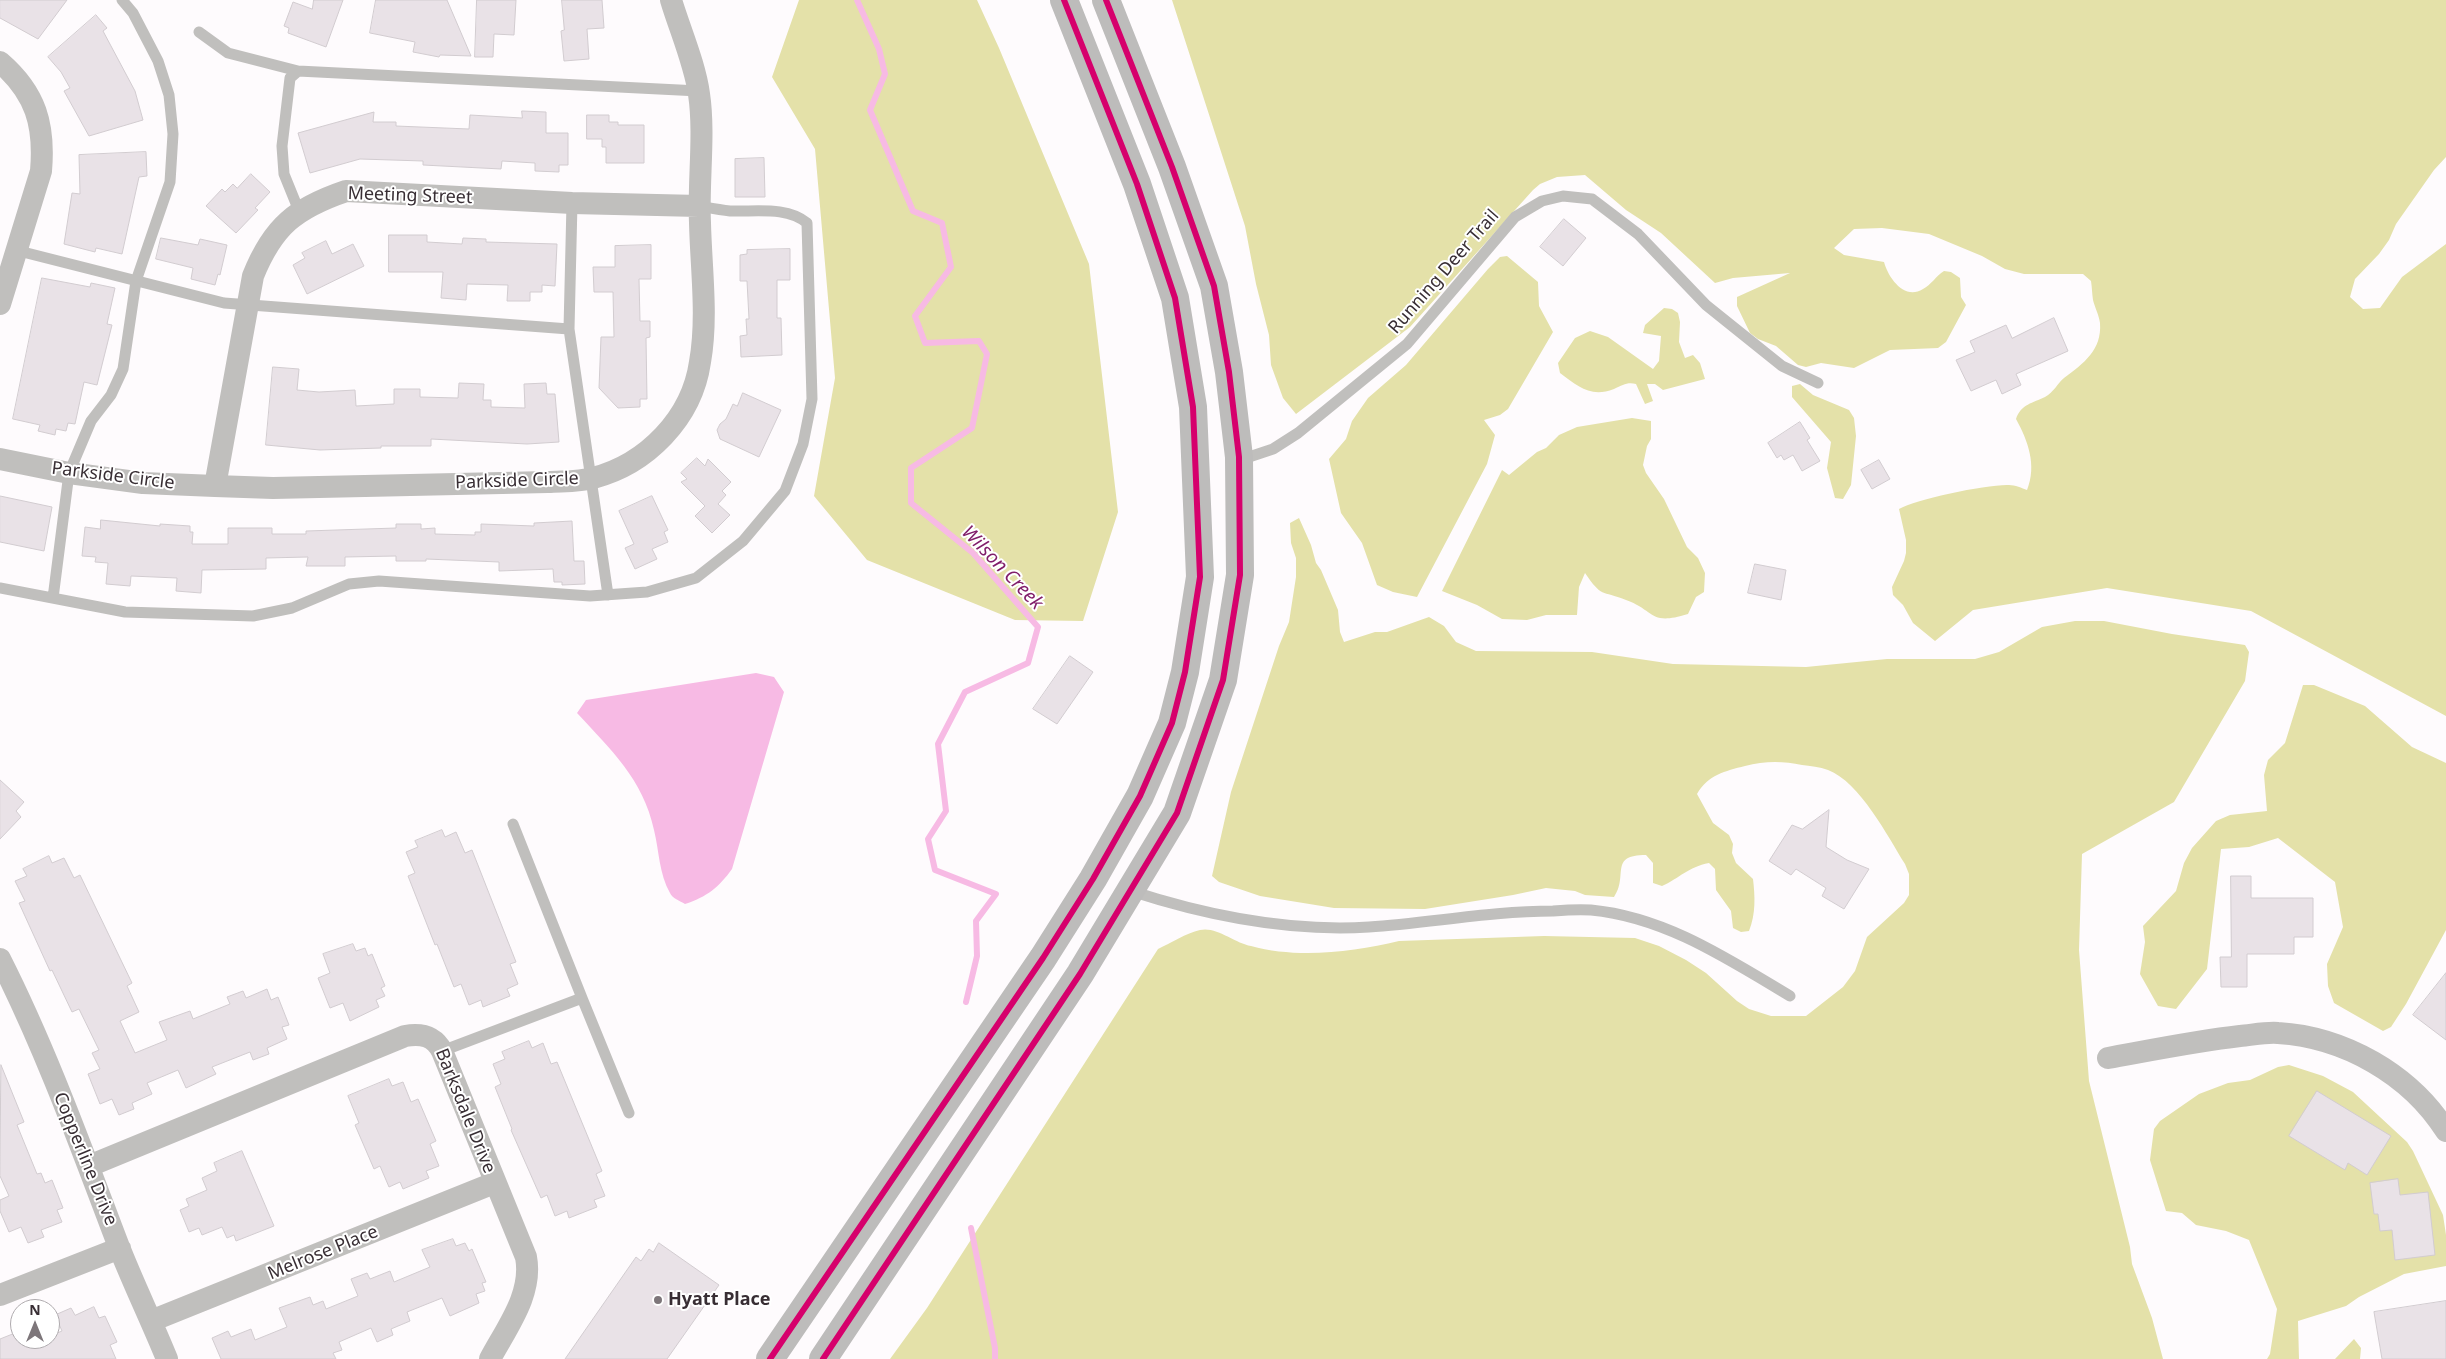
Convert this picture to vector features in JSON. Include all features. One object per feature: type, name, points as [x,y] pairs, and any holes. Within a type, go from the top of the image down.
[{"type":"highway","points":[[770,1359],[1038,966],[1093,879],[1140,796],[1172,723],[1185,672],[1200,567],[1193,407],[1175,298],[1137,184],[1064,0]]},
{"type":"highway","points":[[823,1359],[1080,974],[1177,813],[1223,680],[1240,575],[1240,457],[1229,372],[1214,286],[1172,167],[1106,0]]},
{"type":"street","name":"Parkside Circle","points":[[0,459],[69,473],[143,483],[273,488],[548,482],[592,478],[617,470],[642,455],[662,439],[678,417],[692,391],[700,363],[702,334],[699,91],[672,0]]},
{"type":"street","points":[[0,62],[18,77],[32,100],[41,130],[43,150],[41,171],[15,250],[0,304]]},
{"type":"street","name":"Meeting Street","points":[[215,486],[253,276],[262,253],[283,224],[299,211],[319,200],[346,191],[572,203],[699,206]]},
{"type":"street","name":"Copperline Drive","points":[[0,959],[20,1000],[167,1359]]},
{"type":"street","points":[[2108,1058],[2208,1039],[2277,1032],[2322,1039],[2374,1061],[2410,1088],[2446,1131]]},
{"type":"street","name":"Barksdale Drive","points":[[89,1166],[405,1036],[420,1035],[432,1038],[442,1051],[494,1183],[526,1257],[529,1271],[523,1296],[490,1359]]},
{"type":"street","name":"Melrose Place","points":[[151,1321],[494,1183]]},
{"type":"street","points":[[0,1295],[120,1248]]},
{"type":"lane","points":[[53,598],[69,473],[91,422],[111,395],[123,369],[136,281],[170,182],[173,134],[169,95],[158,61],[132,13],[122,0]]},
{"type":"lane","points":[[199,32],[228,53],[298,71],[699,91]]},
{"type":"lane","points":[[298,71],[290,78],[282,146],[284,174],[299,211]]},
{"type":"lane","name":"Running Deer Trail","points":[[1240,457],[1252,456],[1273,449],[1312,422],[1408,344],[1515,217],[1542,201],[1562,196],[1592,199],[1638,234],[1706,305],[1782,366],[1818,383]]},
{"type":"lane","points":[[572,203],[570,329],[586,453],[592,478],[608,595]]},
{"type":"lane","points":[[0,588],[125,612],[253,616],[292,608],[349,584],[379,581],[590,596],[646,592],[696,578],[743,541],[784,490],[803,444],[812,399],[807,223],[799,216],[786,212],[728,211],[699,206]]},
{"type":"lane","points":[[15,250],[224,302],[570,329]]},
{"type":"lane","points":[[513,824],[629,1113]]},
{"type":"lane","points":[[1131,891],[1187,909],[1256,922],[1311,927],[1367,927],[1490,914],[1591,910],[1651,922],[1716,951],[1790,996]]},
{"type":"lane","points":[[442,1051],[582,998]]},
{"type":"shaded area","points":[[799,0],[977,0],[999,48],[1089,264],[1118,512],[1083,621],[1015,620],[867,560],[814,496],[835,378],[815,149],[772,77]]},
{"type":"shaded area","points":[[1172,0],[2446,0],[2446,157],[2434,170],[2396,224],[2389,240],[2379,254],[2355,279],[2350,297],[2363,309],[2380,308],[2402,277],[2446,244],[2446,716],[2251,611],[2107,588],[1973,610],[1935,641],[1913,623],[1903,605],[1893,595],[1892,587],[1906,553],[1906,540],[1899,509],[1920,501],[1985,487],[2011,485],[2027,490],[2031,471],[2030,453],[2016,419],[2018,414],[2024,407],[2051,393],[2064,378],[2085,361],[2098,341],[2100,323],[2093,300],[2091,281],[2083,274],[2024,274],[2005,269],[1982,256],[1929,234],[1882,228],[1854,229],[1834,248],[1844,255],[1884,262],[1889,274],[1898,286],[1909,292],[1916,292],[1926,287],[1944,271],[1951,272],[1960,278],[1961,297],[1966,305],[1946,342],[1938,348],[1890,350],[1854,368],[1821,363],[1806,367],[1798,365],[1776,346],[1758,339],[1750,333],[1737,306],[1737,297],[1790,273],[1733,278],[1715,283],[1661,233],[1626,210],[1585,175],[1557,177],[1540,184],[1533,190],[1410,327],[1296,414],[1283,398],[1271,365],[1269,335],[1256,284],[1245,226]]},
{"type":"shaded area","points":[[1507,256],[1538,282],[1539,306],[1553,332],[1508,409],[1500,415],[1484,420],[1495,435],[1487,464],[1417,597],[1393,592],[1377,585],[1362,543],[1341,513],[1329,459],[1346,439],[1352,421],[1368,398],[1406,365],[1488,269],[1500,257]]},
{"type":"shaded area","points":[[1664,308],[1672,309],[1678,313],[1680,322],[1679,342],[1685,358],[1693,355],[1700,363],[1705,379],[1663,390],[1655,384],[1647,384],[1653,401],[1645,404],[1636,384],[1627,384],[1606,391],[1591,391],[1579,386],[1560,373],[1558,363],[1575,338],[1590,331],[1608,337],[1653,369],[1659,361],[1661,336],[1643,333],[1645,325]]},
{"type":"shaded area","points":[[1800,384],[1813,395],[1849,410],[1854,418],[1856,436],[1851,485],[1843,499],[1835,498],[1827,468],[1831,442],[1792,397],[1792,386]]},
{"type":"shaded area","points":[[1632,418],[1651,421],[1651,439],[1647,446],[1643,465],[1646,473],[1664,499],[1687,547],[1698,558],[1705,573],[1704,592],[1696,597],[1688,614],[1659,618],[1636,604],[1602,592],[1585,573],[1579,587],[1577,615],[1546,615],[1527,620],[1502,619],[1477,605],[1442,591],[1502,470],[1509,475],[1537,452],[1546,448],[1559,435],[1577,427]]},
{"type":"shaded area","points":[[1299,518],[1311,545],[1316,563],[1321,570],[1338,610],[1340,632],[1344,642],[1375,632],[1387,632],[1429,617],[1444,626],[1456,642],[1476,651],[1592,652],[1673,664],[1806,667],[1887,659],[1975,659],[1999,652],[2042,627],[2075,621],[2104,621],[2245,645],[2249,652],[2245,681],[2174,802],[2082,854],[2079,950],[2089,1081],[2130,1247],[2132,1264],[2152,1318],[2163,1359],[890,1359],[927,1308],[1158,949],[1184,936],[1206,929],[1251,946],[1269,950],[1306,953],[1344,951],[1399,941],[1544,936],[1635,938],[1659,946],[1686,960],[1706,973],[1737,1001],[1749,1009],[1771,1016],[1806,1016],[1843,987],[1855,971],[1867,937],[1904,903],[1909,895],[1909,874],[1905,864],[1872,811],[1851,786],[1840,776],[1828,770],[1781,762],[1752,764],[1724,772],[1706,782],[1697,794],[1713,823],[1729,835],[1733,844],[1732,853],[1736,863],[1753,879],[1753,918],[1749,931],[1741,932],[1733,928],[1731,911],[1716,890],[1715,869],[1709,863],[1690,870],[1662,886],[1653,883],[1653,863],[1646,855],[1634,856],[1623,863],[1620,882],[1614,897],[1585,895],[1575,891],[1546,888],[1425,909],[1334,908],[1260,896],[1219,882],[1212,876],[1231,792],[1279,646],[1289,622],[1296,577],[1296,558],[1291,543],[1290,523]]},
{"type":"shaded area","points":[[756,673],[774,677],[784,692],[732,869],[712,891],[685,904],[672,896],[666,886],[649,812],[634,780],[613,753],[577,713],[586,700]]},
{"type":"shaded area","points":[[2303,685],[2314,685],[2365,706],[2412,747],[2446,763],[2446,930],[2406,1004],[2391,1027],[2383,1031],[2334,1003],[2328,986],[2327,964],[2343,927],[2335,882],[2278,838],[2249,847],[2221,849],[2207,969],[2176,1009],[2158,1006],[2140,974],[2145,942],[2143,926],[2176,891],[2184,863],[2192,848],[2216,821],[2230,815],[2267,811],[2264,775],[2268,760],[2285,743]]},
{"type":"shaded area","points":[[2289,1065],[2323,1076],[2353,1092],[2407,1142],[2443,1215],[2446,1235],[2446,1266],[2404,1274],[2359,1297],[2346,1306],[2298,1321],[2299,1359],[2267,1359],[2270,1354],[2277,1309],[2249,1240],[2226,1231],[2196,1225],[2182,1213],[2166,1211],[2150,1160],[2154,1129],[2160,1121],[2199,1094],[2228,1083],[2250,1080],[2278,1067]]},
{"type":"shaded area","points":[[2354,1339],[2361,1348],[2360,1359],[2335,1359]]},
{"type":"building","points":[[0,0],[67,0],[38,39],[0,18]]},
{"type":"building","points":[[314,0],[343,0],[326,47],[288,33],[289,28],[284,26],[293,2],[312,9]]},
{"type":"building","points":[[376,0],[447,0],[471,56],[440,55],[439,57],[413,52],[415,42],[370,33]]},
{"type":"building","points":[[477,0],[516,0],[514,35],[494,34],[493,57],[475,57]]},
{"type":"building","points":[[562,0],[602,0],[604,28],[587,29],[589,59],[564,61],[561,31],[564,30]]},
{"type":"building","points":[[96,15],[107,28],[103,31],[135,91],[143,120],[89,136],[64,91],[70,88],[61,72],[48,57]]},
{"type":"building","points":[[522,111],[546,112],[546,133],[568,133],[568,165],[559,165],[559,172],[535,171],[535,163],[502,161],[501,169],[423,165],[423,161],[360,159],[310,173],[298,133],[374,112],[373,122],[396,122],[396,126],[469,129],[470,115],[522,118]]},
{"type":"building","points":[[587,115],[609,115],[609,122],[618,122],[618,125],[644,125],[644,163],[606,163],[606,147],[602,147],[602,139],[587,139]]},
{"type":"building","points":[[146,152],[147,176],[139,177],[122,254],[96,248],[95,252],[64,244],[72,193],[80,194],[79,155]]},
{"type":"building","points":[[764,158],[765,197],[735,197],[735,159]]},
{"type":"building","points":[[251,174],[270,192],[255,208],[258,210],[236,233],[206,206],[222,189],[225,192],[233,184],[237,188]]},
{"type":"building","points":[[1564,219],[1586,238],[1563,266],[1540,247]]},
{"type":"building","points":[[389,235],[427,235],[427,242],[462,244],[463,238],[486,239],[486,242],[557,244],[555,286],[542,285],[542,292],[530,292],[530,301],[507,301],[508,285],[467,284],[466,300],[441,298],[443,272],[389,272]]},
{"type":"building","points":[[161,238],[198,245],[200,239],[227,245],[220,275],[218,274],[215,285],[191,279],[193,268],[156,259]]},
{"type":"building","points":[[326,241],[332,254],[353,244],[364,266],[307,294],[293,265],[305,258],[302,253]]},
{"type":"building","points":[[651,245],[651,279],[639,279],[640,321],[650,321],[650,337],[646,338],[647,399],[640,399],[640,407],[618,408],[599,388],[601,337],[614,337],[613,292],[594,292],[593,267],[615,267],[615,246]]},
{"type":"building","points":[[790,249],[790,280],[777,280],[777,318],[781,318],[782,355],[741,357],[740,336],[747,335],[746,319],[749,319],[747,281],[740,281],[740,255],[747,254],[747,250]]},
{"type":"building","points":[[42,278],[90,287],[91,283],[115,288],[107,324],[112,325],[97,385],[84,382],[75,424],[68,423],[66,431],[56,429],[55,435],[38,431],[40,425],[13,419]]},
{"type":"building","points":[[2054,318],[2068,351],[2016,374],[2021,385],[2002,394],[1996,380],[1971,391],[1956,360],[1975,352],[1970,341],[2006,325],[2012,338]]},
{"type":"building","points":[[273,367],[299,369],[297,390],[319,392],[355,390],[356,406],[394,404],[394,389],[420,389],[420,397],[458,398],[459,383],[484,384],[483,400],[491,400],[491,407],[525,408],[524,384],[546,383],[547,394],[555,394],[559,442],[527,444],[431,439],[431,446],[381,446],[381,448],[320,450],[266,445]]},
{"type":"building","points":[[743,393],[781,410],[759,457],[720,439],[717,430],[726,419],[733,404],[737,406]]},
{"type":"building","points":[[1800,422],[1810,438],[1807,440],[1820,461],[1802,471],[1793,455],[1784,460],[1781,455],[1777,458],[1768,443]]},
{"type":"building","points":[[697,458],[705,466],[708,459],[731,482],[722,491],[726,495],[718,504],[730,515],[712,533],[695,516],[705,506],[681,482],[687,479],[681,473]]},
{"type":"building","points":[[1879,460],[1890,479],[1872,489],[1861,470]]},
{"type":"building","points":[[0,496],[52,507],[44,551],[0,542]]},
{"type":"building","points":[[652,496],[668,530],[664,532],[668,542],[652,549],[657,559],[635,569],[625,548],[634,544],[619,511]]},
{"type":"building","points":[[101,520],[160,526],[160,524],[190,526],[190,532],[193,532],[192,544],[228,544],[228,528],[272,528],[272,534],[306,534],[306,531],[396,528],[396,524],[421,524],[421,529],[435,528],[435,534],[475,535],[475,532],[481,532],[481,524],[534,526],[534,523],[572,521],[574,561],[584,561],[585,584],[562,585],[562,582],[554,582],[553,569],[499,571],[499,562],[426,559],[426,561],[396,561],[396,556],[345,557],[345,566],[306,566],[308,557],[266,558],[266,569],[202,570],[201,593],[176,591],[177,578],[131,576],[130,586],[106,584],[108,563],[95,562],[96,557],[82,556],[85,527],[100,529]]},
{"type":"building","points":[[1755,564],[1786,570],[1781,600],[1748,593]]},
{"type":"building","points":[[1070,656],[1093,672],[1057,724],[1033,709]]},
{"type":"building","points":[[0,780],[24,802],[16,811],[21,817],[0,839]]},
{"type":"building","points":[[1829,810],[1826,847],[1847,860],[1869,869],[1844,909],[1822,896],[1826,888],[1796,869],[1791,875],[1769,861],[1792,825],[1802,829]]},
{"type":"building","points":[[442,830],[445,837],[456,832],[465,853],[472,850],[516,962],[510,964],[518,984],[507,989],[510,996],[483,1007],[481,1000],[469,1005],[461,984],[454,987],[408,876],[415,873],[406,852],[418,847],[415,841]]},
{"type":"building","points":[[49,856],[52,863],[64,858],[74,878],[80,875],[132,983],[127,986],[139,1012],[120,1021],[135,1053],[167,1040],[159,1022],[190,1011],[193,1019],[230,1004],[227,997],[243,991],[246,998],[267,989],[271,1000],[278,997],[289,1025],[282,1027],[287,1039],[267,1048],[269,1054],[253,1060],[250,1052],[212,1067],[216,1074],[186,1088],[178,1070],[147,1083],[152,1094],[132,1103],[134,1109],[119,1115],[112,1099],[100,1104],[88,1074],[100,1069],[92,1053],[99,1050],[79,1009],[72,1012],[52,970],[50,971],[19,903],[25,901],[15,881],[27,876],[23,869]]},
{"type":"building","points":[[2231,876],[2251,876],[2251,898],[2313,898],[2313,937],[2294,937],[2294,954],[2247,954],[2247,987],[2221,987],[2220,957],[2231,957]]},
{"type":"building","points":[[353,944],[356,951],[365,948],[368,956],[372,954],[385,986],[381,988],[385,996],[376,1000],[379,1007],[350,1021],[343,1003],[330,1008],[318,978],[330,973],[323,954]]},
{"type":"building","points":[[2446,973],[2446,1040],[2413,1015]]},
{"type":"building","points":[[529,1041],[532,1048],[543,1043],[551,1064],[557,1062],[602,1171],[596,1174],[605,1196],[594,1200],[597,1207],[569,1218],[567,1211],[555,1216],[547,1195],[541,1198],[511,1130],[495,1087],[501,1084],[493,1064],[505,1059],[502,1052]]},
{"type":"building","points":[[1,1065],[24,1122],[17,1125],[37,1174],[41,1173],[45,1183],[52,1180],[63,1208],[57,1210],[62,1222],[41,1230],[44,1237],[28,1243],[21,1227],[9,1232],[0,1211],[0,1200],[9,1196],[0,1176]]},
{"type":"building","points":[[389,1079],[392,1086],[403,1082],[411,1102],[418,1099],[436,1141],[430,1144],[439,1166],[426,1171],[429,1178],[403,1189],[400,1182],[389,1187],[380,1166],[374,1169],[355,1125],[359,1123],[348,1096]]},
{"type":"building","points":[[2317,1091],[2391,1136],[2367,1175],[2348,1163],[2345,1170],[2289,1136]]},
{"type":"building","points":[[242,1151],[274,1226],[236,1241],[234,1235],[227,1238],[222,1227],[202,1235],[199,1228],[189,1232],[180,1210],[189,1206],[186,1199],[207,1190],[202,1178],[217,1171],[214,1163]]},
{"type":"building","points":[[2398,1179],[2400,1195],[2428,1192],[2435,1255],[2395,1260],[2392,1230],[2380,1231],[2378,1214],[2374,1214],[2370,1183]]},
{"type":"building","points":[[453,1239],[456,1246],[465,1243],[469,1251],[472,1249],[486,1282],[482,1283],[485,1291],[476,1294],[479,1303],[450,1316],[442,1298],[407,1312],[410,1321],[391,1329],[393,1335],[377,1342],[371,1328],[339,1342],[342,1350],[333,1353],[336,1359],[221,1359],[212,1338],[228,1331],[231,1337],[251,1329],[255,1340],[287,1327],[279,1308],[310,1297],[313,1305],[323,1301],[326,1309],[358,1296],[351,1279],[367,1273],[370,1279],[390,1271],[394,1282],[430,1267],[422,1250]]},
{"type":"building","name":"Hyatt Place","points":[[659,1243],[719,1285],[667,1359],[565,1359],[636,1257],[641,1261],[649,1249],[653,1252]]},
{"type":"building","points":[[2446,1301],[2446,1359],[2382,1359],[2374,1312]]},
{"type":"building","points":[[94,1307],[99,1318],[105,1316],[117,1342],[110,1345],[116,1359],[0,1359],[0,1339],[10,1335],[10,1349],[60,1349],[60,1332],[62,1331],[60,1313],[71,1308],[75,1315]]},
{"type":"waterway","name":"Wilson Creek","points":[[857,0],[879,49],[885,74],[870,110],[913,211],[942,223],[951,267],[915,316],[925,343],[979,341],[987,354],[972,428],[911,468],[911,503],[973,553],[1038,627],[1028,663],[965,692],[938,744],[946,811],[928,839],[935,870],[996,894],[976,921],[977,956],[966,1002]]},
{"type":"waterway","name":"Wilson Creek","points":[[971,1228],[995,1348],[995,1359]]},
{"type":"cycle path","points":[[770,1359],[1043,958],[1093,879],[1140,796],[1172,723],[1185,672],[1200,577],[1193,407],[1175,298],[1137,184],[1064,0]]},
{"type":"cycle path","points":[[823,1359],[1080,974],[1177,813],[1223,680],[1240,575],[1239,457],[1229,372],[1214,286],[1172,167],[1106,0]]},
{"type":"place","name":"Hyatt Place","points":[[658,1300]]}]
